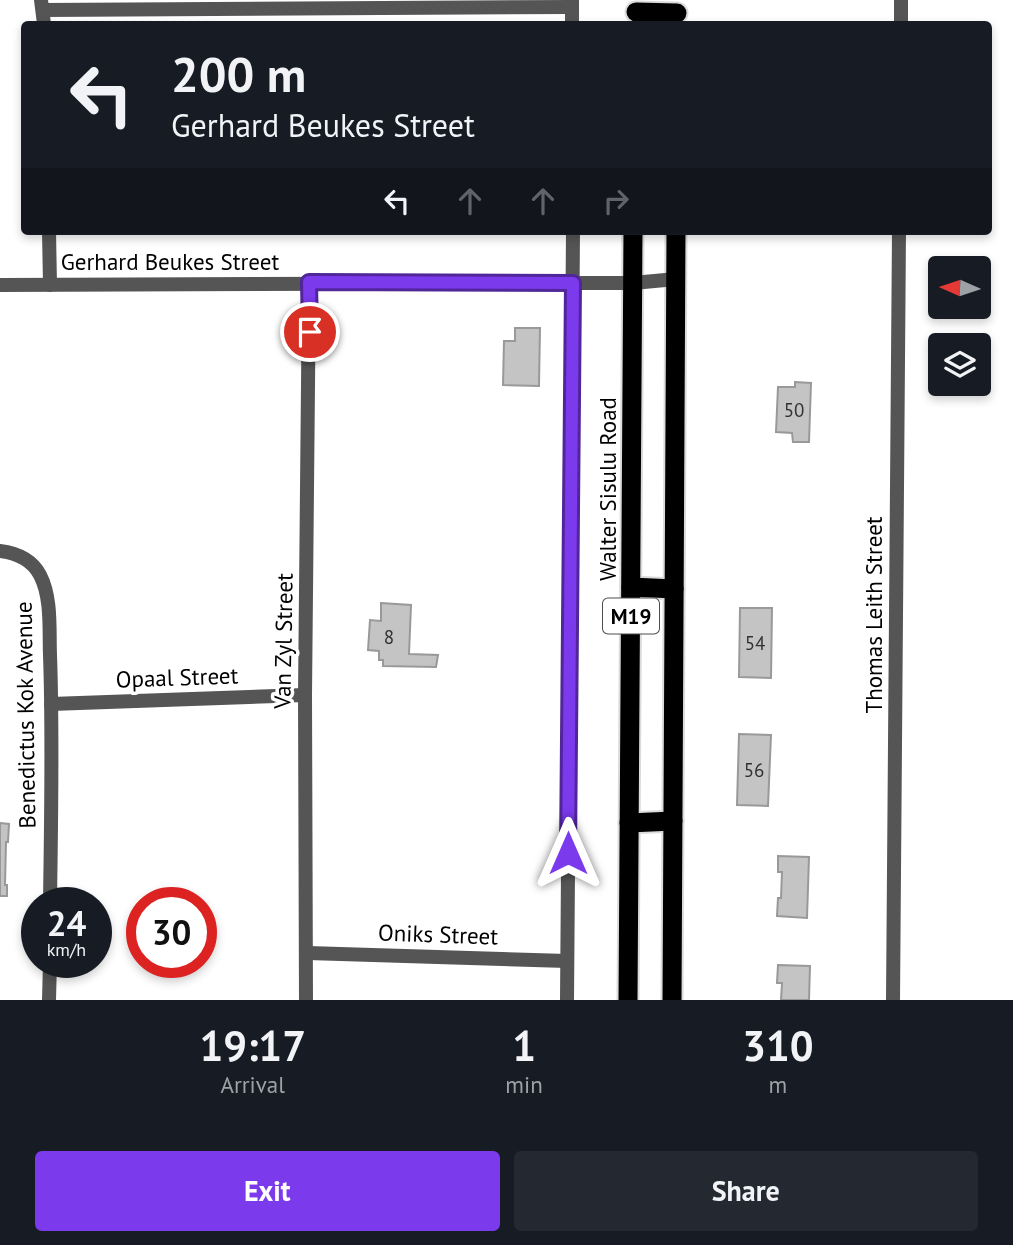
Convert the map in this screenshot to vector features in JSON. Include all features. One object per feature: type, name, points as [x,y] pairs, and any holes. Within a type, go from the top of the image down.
[{"type":"highway","points":[[636,12],[677,13]]},
{"type":"highway","name":"Walter Sisulu Road","points":[[628,1000],[633,235]]},
{"type":"highway","name":"M19","points":[[672,1000],[676,235]]},
{"type":"highway","points":[[631,587],[674,589]]},
{"type":"highway","points":[[629,822],[673,821]]},
{"type":"street","points":[[901,0],[901,21]]},
{"type":"street","points":[[43,11],[572,4]]},
{"type":"street","points":[[48,235],[50,285]]},
{"type":"street","points":[[567,1000],[573,235]]},
{"type":"street","name":"Thomas Leith Street","points":[[893,1000],[899,235]]},
{"type":"street","name":"Gerhard Beukes Street","points":[[0,285],[633,283],[676,279]]},
{"type":"street","name":"Van Zyl Street","points":[[306,1000],[308,953],[305,695],[309,282]]},
{"type":"street","name":"Benedictus Kok Avenue","points":[[0,551],[20,556],[33,566],[40,575],[47,594],[51,704],[50,887]]},
{"type":"street","name":"Opaal Street","points":[[51,704],[305,695]]},
{"type":"street","name":"Oniks Street","points":[[308,953],[567,961]]},
{"type":"street","points":[[49,1000],[50,978]]},
{"type":"building","points":[[515,328],[540,328],[539,386],[503,385],[504,341],[515,341]]},
{"type":"building","points":[[795,382],[811,383],[809,442],[793,442],[792,433],[776,432],[778,387],[795,387]]},
{"type":"building","points":[[381,603],[411,605],[409,654],[438,655],[436,667],[383,666],[383,660],[379,660],[379,651],[368,650],[370,620],[381,621]]},
{"type":"building","points":[[740,608],[772,608],[771,678],[739,677]]},
{"type":"building","points":[[739,734],[771,735],[768,806],[737,805]]},
{"type":"building","points":[[0,823],[9,824],[6,842],[7,896],[0,896]]},
{"type":"building","points":[[778,856],[809,857],[807,918],[777,916],[782,872],[778,872]]},
{"type":"building","points":[[778,965],[810,966],[809,1000],[781,1000],[782,983],[777,983]]},
{"type":"route","points":[[310,332],[309,282],[573,283],[568,853]]}]
